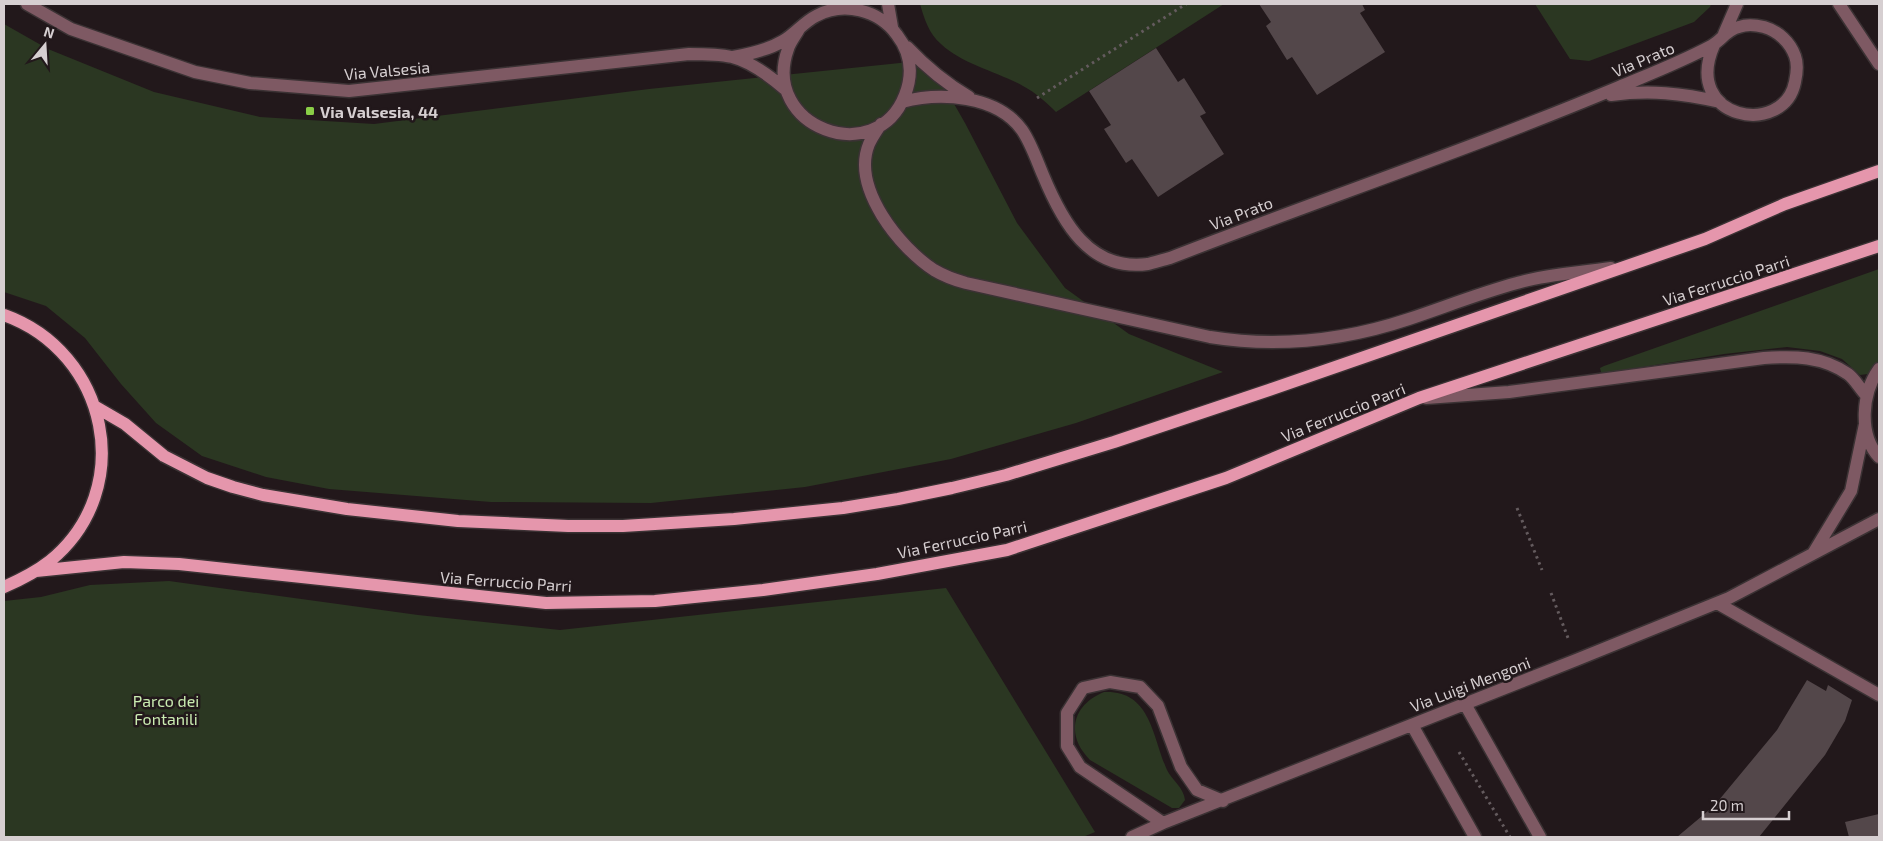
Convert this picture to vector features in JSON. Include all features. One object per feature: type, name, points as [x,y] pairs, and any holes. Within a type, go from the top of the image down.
[{"type":"main road","points":[[94,406],[125,424],[164,456],[184,468],[232,487],[286,499],[402,516],[512,524],[623,526],[734,519],[834,509],[898,499],[997,477],[1051,462],[1269,390],[1654,257],[1729,230],[1786,204],[1879,171]]},
{"type":"main road","name":"Via Ferruccio Parri","points":[[36,571],[124,562],[179,564],[546,603],[655,601],[763,590],[877,574],[1007,550],[1226,478],[1419,398],[1879,246]]},
{"type":"main road","name":"Via Ferruccio Parri","points":[[4,315],[29,326],[58,347],[80,375],[94,406],[101,434],[102,460],[93,500],[75,535],[50,561],[36,571],[4,586]]},
{"type":"street","name":"Via Valsesia","points":[[27,4],[71,29],[195,72],[250,83],[349,92],[689,54],[733,57],[764,50],[783,41],[816,16],[838,6],[875,15],[892,27],[904,44],[910,63],[909,84],[902,102],[890,119],[872,130],[852,135],[831,133],[811,124],[796,109],[786,90],[784,68],[788,48],[799,29]]},
{"type":"street","name":"Via Valsesia","points":[[888,4],[892,27]]},
{"type":"street","name":"Via Prato","points":[[1724,34],[1738,27],[1752,25],[1766,27],[1779,34],[1789,45],[1796,57],[1797,72],[1794,86],[1787,99],[1776,108],[1763,114],[1747,116],[1732,111],[1720,102],[1711,90],[1706,75],[1708,59],[1714,45],[1724,34],[1738,4]]},
{"type":"street","points":[[1839,4],[1879,64]]},
{"type":"street","name":"Via Prato","points":[[904,44],[924,65],[952,88],[975,101]]},
{"type":"street","name":"Via Prato","points":[[902,102],[936,96],[975,101],[988,105],[1007,116],[1022,130],[1056,205],[1067,225],[1084,244],[1103,256],[1126,264],[1148,264],[1170,258],[1584,101],[1714,45]]},
{"type":"street","name":"Via Valsesia","points":[[733,57],[762,72],[786,90]]},
{"type":"street","name":"Via Prato","points":[[1584,101],[1605,96],[1651,92],[1684,94],[1720,102]]},
{"type":"street","points":[[881,124],[869,145],[867,157],[870,192],[880,214],[894,232],[917,257],[935,271],[966,284],[1210,337],[1277,344],[1343,336],[1402,321],[1518,282],[1558,274],[1616,267],[1654,257]]},
{"type":"street","points":[[1419,398],[1510,392],[1764,358],[1795,356],[1823,361],[1849,375],[1866,395]]},
{"type":"street","points":[[1814,552],[1851,492],[1865,424],[1866,395],[1879,369]]},
{"type":"street","points":[[1865,424],[1874,452],[1879,457]]},
{"type":"street","name":"Via Luigi Mengoni","points":[[1132,837],[1736,594],[1879,519]]},
{"type":"street","points":[[1717,602],[1879,695]]},
{"type":"street","points":[[1164,823],[1080,767],[1067,746],[1067,713],[1084,688],[1110,682],[1140,687],[1158,706],[1181,767],[1197,790],[1223,801]]},
{"type":"street","points":[[1465,704],[1540,837]]},
{"type":"street","points":[[1412,725],[1475,837]]},
{"type":"path","points":[[1037,98],[1186,4]]},
{"type":"path","points":[[1517,508],[1542,570]]},
{"type":"path","points":[[1551,593],[1568,638]]},
{"type":"path","points":[[1459,752],[1510,837]]},
{"type":"green space","points":[[920,4],[1224,4],[1056,112],[1028,89],[950,51],[930,31]]},
{"type":"green space","points":[[1535,4],[1711,4],[1694,22],[1589,61],[1570,59]]},
{"type":"green space","points":[[4,24],[48,49],[154,92],[260,117],[374,124],[649,89],[929,60],[965,123],[1017,223],[1065,288],[1129,334],[1223,372],[1076,423],[951,459],[805,487],[651,503],[491,502],[329,489],[266,477],[202,456],[156,423],[121,384],[85,338],[46,306],[4,292]]},
{"type":"green space","points":[[1879,269],[1879,363],[1868,374],[1860,375],[1842,359],[1820,351],[1787,347],[1724,354],[1605,373],[1601,372],[1600,368],[1604,366]]},
{"type":"green space","name":"Parco dei Fontanili","points":[[169,581],[418,615],[560,630],[946,588],[1095,832],[1083,837],[4,837],[4,601],[41,597],[90,585]]},
{"type":"green space","points":[[1104,692],[1120,693],[1132,699],[1141,707],[1153,730],[1167,770],[1184,796],[1185,800],[1179,808],[1172,808],[1090,760],[1082,750],[1077,741],[1075,731],[1079,713],[1093,698]]},
{"type":"building","points":[[1259,4],[1362,4],[1365,10],[1360,13],[1385,52],[1317,95],[1292,57],[1287,60],[1266,26],[1271,22]]},
{"type":"building","points":[[1156,48],[1178,82],[1184,78],[1206,113],[1200,116],[1224,154],[1158,197],[1132,159],[1126,163],[1104,129],[1111,125],[1089,91]]},
{"type":"building","points":[[1807,680],[1826,691],[1828,685],[1852,700],[1845,721],[1825,755],[1759,837],[1677,837],[1714,806],[1777,730]]},
{"type":"building","points":[[1879,814],[1879,837],[1849,837],[1845,822]]},
{"type":"place","name":"Via Valsesia, 44","points":[[310,111]]}]
